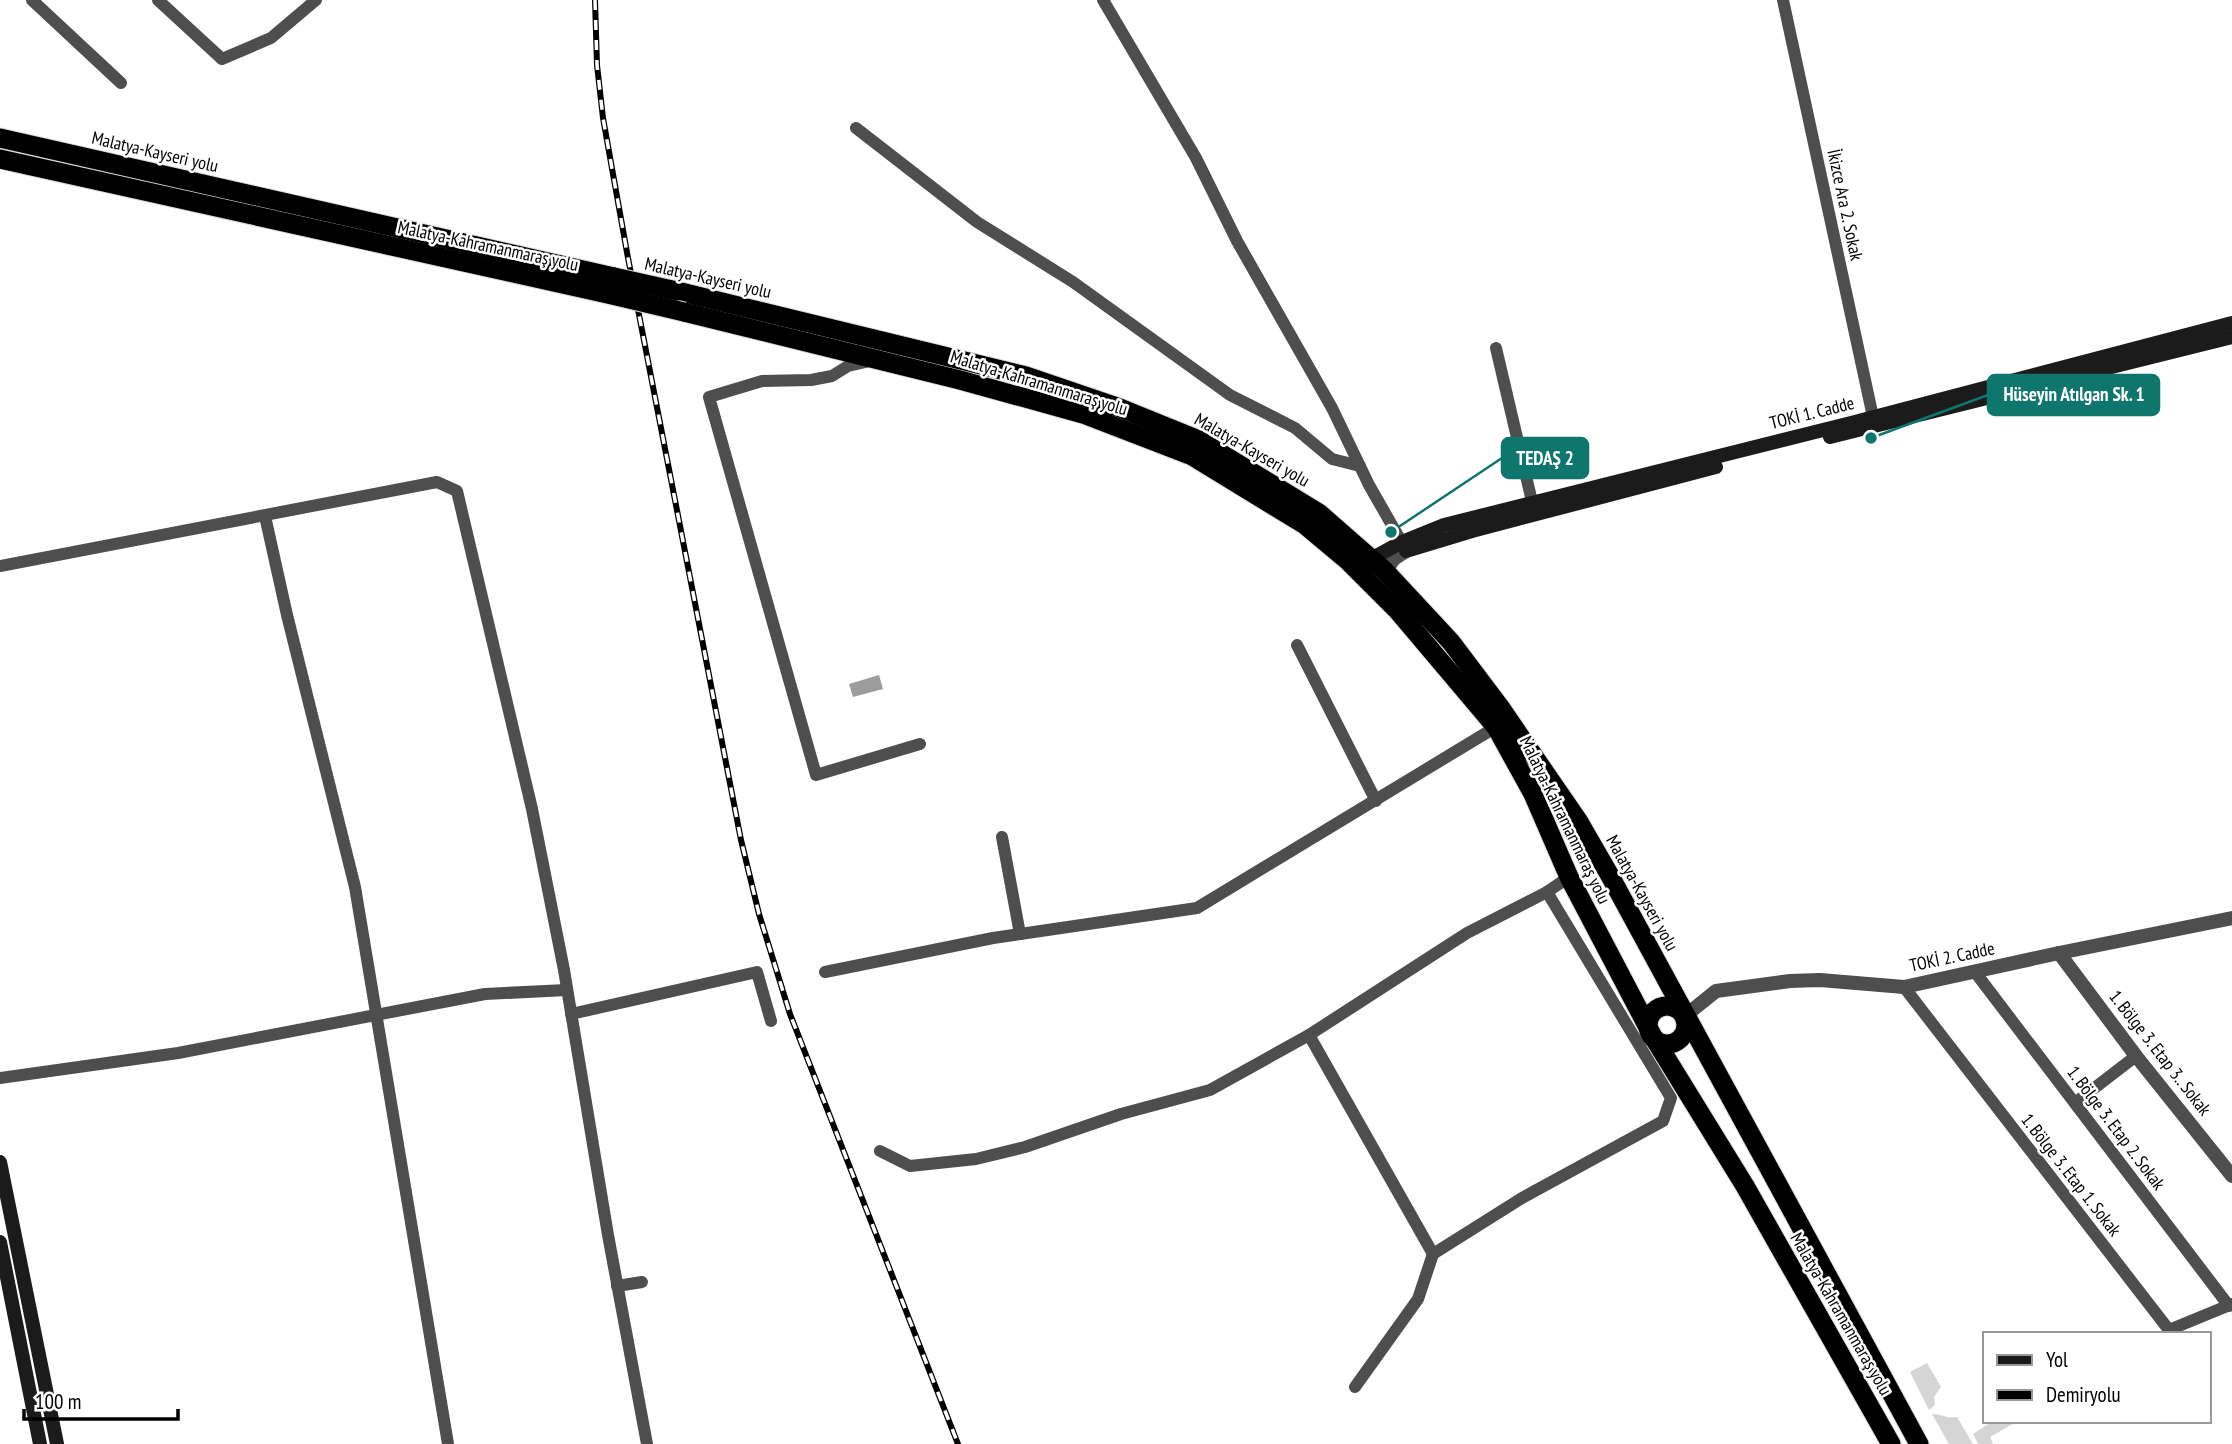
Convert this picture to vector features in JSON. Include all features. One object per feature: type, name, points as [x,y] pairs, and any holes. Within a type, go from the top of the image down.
[{"type":"highway","name":"Malatya-Kayseri yolu","points":[[0,138],[613,286],[677,292],[1026,376],[1120,408],[1199,440],[1318,513],[1378,565],[1451,642],[1500,707],[1579,822],[1919,1444]]},
{"type":"highway","name":"Malatya-Kahramanmaraş yolu","points":[[0,159],[613,286],[684,312],[960,380],[1083,414],[1192,456],[1305,525],[1348,561],[1398,611],[1496,727],[1533,794],[1569,877],[1652,1035],[1745,1186],[1891,1444]]},
{"type":"highway","points":[[1675,1007],[1685,1016],[1686,1028],[1679,1039],[1668,1044],[1661,1043],[1652,1035],[1649,1030],[1650,1018],[1657,1009],[1675,1007]]},
{"type":"main road","name":"TOKİ 1. Cadde","points":[[1404,547],[1533,508],[2232,323]]},
{"type":"main road","name":"TOKİ 1. Cadde","points":[[1533,508],[2232,337]]},
{"type":"main road","points":[[0,1162],[57,1444]]},
{"type":"main road","points":[[0,1242],[40,1444]]},
{"type":"street","points":[[32,0],[121,83]]},
{"type":"street","points":[[158,0],[222,59],[271,38],[316,0]]},
{"type":"street","points":[[1103,0],[1196,158],[1237,241],[1332,408],[1404,547],[1394,559],[1378,565]]},
{"type":"street","name":"İkizce Ara 2. Sokak","points":[[1783,0],[1873,417]]},
{"type":"street","points":[[856,128],[977,222],[1073,282],[1230,395],[1295,428],[1332,459],[1360,466]]},
{"type":"street","points":[[1496,348],[1533,508]]},
{"type":"street","points":[[874,360],[848,366],[832,376],[811,380],[762,381],[709,397],[816,775],[920,744]]},
{"type":"street","points":[[0,566],[437,482],[457,491],[532,809],[567,990],[617,1286],[647,1444]]},
{"type":"street","points":[[265,516],[355,887],[448,1444]]},
{"type":"street","points":[[1297,645],[1376,801]]},
{"type":"street","points":[[825,972],[1020,934],[1197,908],[1496,727]]},
{"type":"street","points":[[1002,837],[1020,934]]},
{"type":"street","points":[[880,1151],[911,1166],[976,1159],[1024,1147],[1121,1114],[1210,1090],[1309,1035],[1467,933],[1569,877]]},
{"type":"street","points":[[1354,1387],[1418,1299],[1433,1254],[1522,1198],[1663,1121],[1671,1098],[1547,891]]},
{"type":"street","name":"TOKİ 2. Cadde","points":[[1685,1016],[1716,991],[1790,981],[1820,980],[1904,988],[2232,918]]},
{"type":"street","name":"1. Bölge 3. Etap 3.. Sokak","points":[[2059,953],[2136,1056],[2231,1174]]},
{"type":"street","points":[[571,1014],[757,972],[771,1021]]},
{"type":"street","name":"1. Bölge 3. Etap 2. Sokak","points":[[1975,972],[2230,1305]]},
{"type":"street","name":"1. Bölge 3. Etap 1. Sokak","points":[[1904,988],[2169,1330],[2230,1305]]},
{"type":"street","points":[[0,1078],[178,1053],[378,1017],[485,994],[567,990]]},
{"type":"street","points":[[1309,1035],[1433,1254]]},
{"type":"street","points":[[2075,1103],[2136,1056]]},
{"type":"street","points":[[617,1286],[642,1282]]},
{"type":"shaded area","points":[[879,675],[883,689],[853,697],[849,684]]},
{"type":"shaded area","points":[[1927,1363],[1941,1387],[1934,1397],[1935,1405],[1929,1410],[1910,1372]]},
{"type":"shaded area","points":[[1932,1414],[1957,1417],[1973,1444],[1949,1444]]},
{"type":"shaded area","points":[[1990,1423],[2014,1423],[1990,1437],[1993,1444],[1978,1444],[1973,1434]]},
{"type":"railway","points":[[595,0],[597,65],[603,118],[628,258],[741,840],[759,914],[790,1014],[958,1444]]},
{"type":"place","name":"Hüseyin Atılgan Sk. 1","points":[[1871,438]]},
{"type":"place","name":"TEDAŞ 2","points":[[1391,532]]}]
